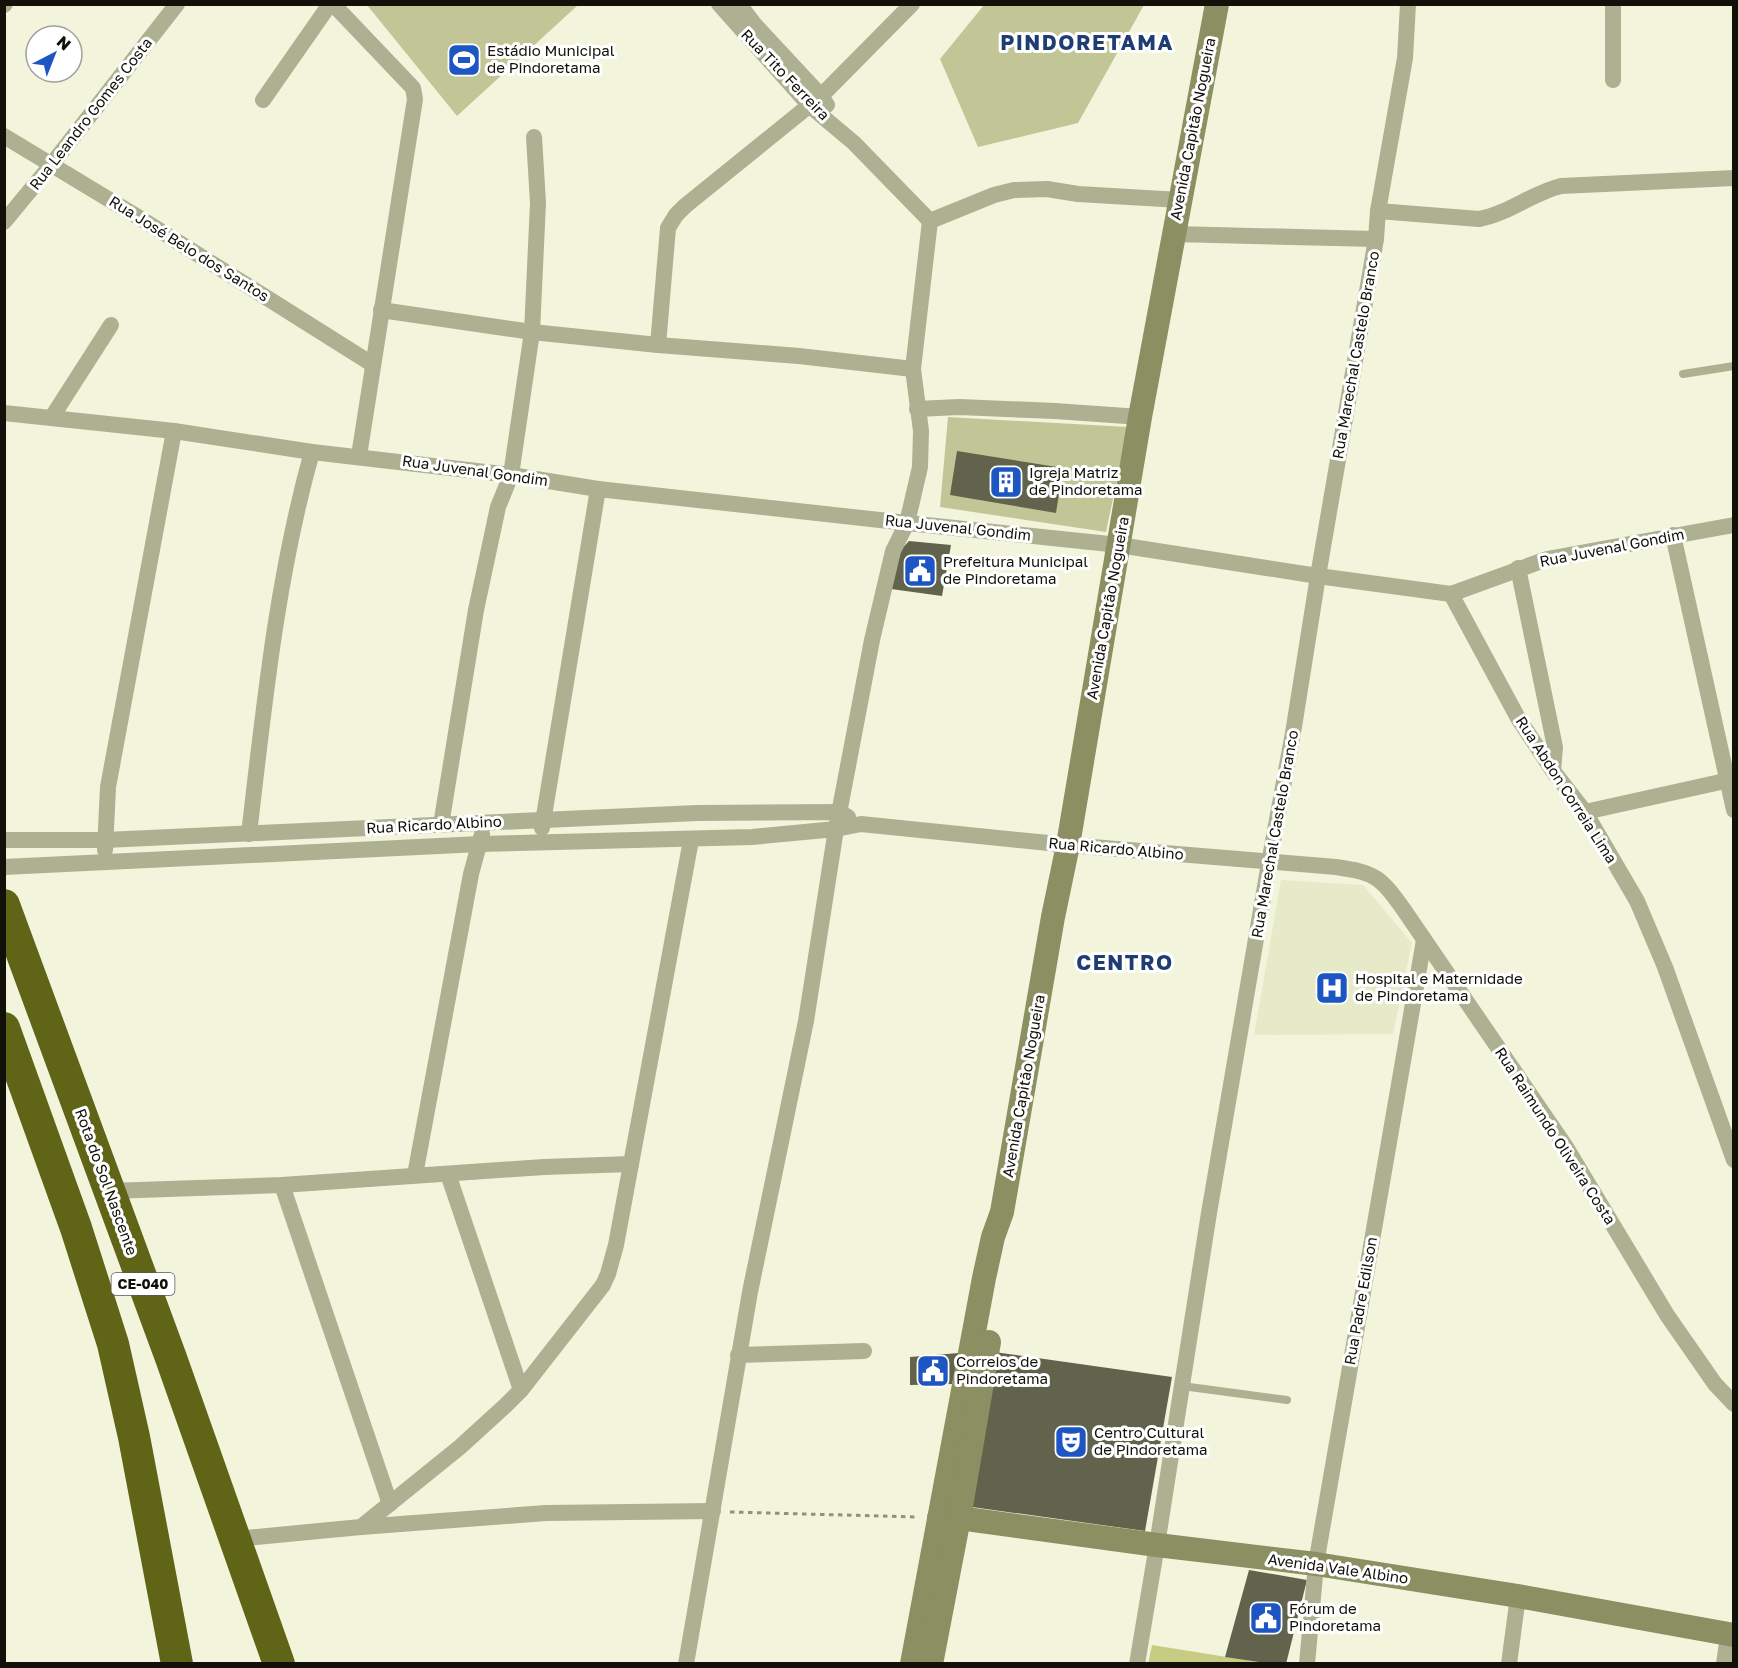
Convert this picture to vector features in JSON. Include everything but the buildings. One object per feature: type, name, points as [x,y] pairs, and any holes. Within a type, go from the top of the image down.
[{"type":"highway","name":"Rota do Sol Nascente","points":[[4,905],[175,1369],[279,1664]]},
{"type":"highway","name":"CE-040","points":[[4,1028],[76,1228],[113,1344],[134,1437],[177,1664]]},
{"type":"main road","name":"Avenida Capitão Nogueira","points":[[931,1664],[949,1518],[984,1278],[993,1237],[1002,1212],[1053,917],[1068,845],[1140,417],[1217,4]]},
{"type":"main road","name":"Avenida Capitão Nogueira","points":[[912,1664],[949,1518]]},
{"type":"main road","name":"Avenida Vale Albino","points":[[949,1518],[1316,1564],[1518,1596],[1731,1635]]},
{"type":"street","name":"Rua Leandro Gomes Costa","points":[[4,222],[177,4]]},
{"type":"street","points":[[263,100],[331,4],[413,88],[415,99],[413,114],[359,456]]},
{"type":"street","name":"Rua Tito Ferreira","points":[[719,4],[930,221]]},
{"type":"street","name":"Rua Tito Ferreira","points":[[739,4],[815,101]]},
{"type":"street","points":[[658,345],[668,228],[672,220],[685,206],[815,101],[912,4]]},
{"type":"street","name":"Rua Marechal Castelo Branco","points":[[1137,1664],[1158,1545],[1209,1213],[1376,239],[1378,211],[1405,58],[1408,4]]},
{"type":"street","points":[[1613,4],[1613,80]]},
{"type":"street","name":"Rua José Belo dos Santos","points":[[4,136],[372,364]]},
{"type":"street","points":[[441,825],[476,610],[498,507],[511,475],[532,332],[538,203],[534,137]]},
{"type":"street","points":[[1378,211],[1479,219],[1494,216],[1535,195],[1561,186],[1734,178]]},
{"type":"street","points":[[686,1664],[738,1355],[806,1020],[837,820],[872,640],[893,551],[907,523],[920,467],[921,431],[913,369],[930,221],[994,195],[1014,190],[1047,189],[1078,194],[1180,200]]},
{"type":"street","points":[[1173,234],[1376,239]]},
{"type":"street","points":[[381,310],[532,332],[799,356],[913,369]]},
{"type":"street","points":[[52,417],[111,325]]},
{"type":"street","points":[[917,409],[953,406],[1140,417]]},
{"type":"street","name":"Rua Juvenal Gondim","points":[[6,415],[52,417],[174,431],[312,452],[511,475],[598,489],[1119,545],[1451,594],[1546,559],[1734,525]]},
{"type":"street","points":[[104,862],[108,787],[174,431]]},
{"type":"street","points":[[249,834],[261,727],[279,602],[312,452]]},
{"type":"street","points":[[542,843],[543,819],[598,489]]},
{"type":"street","points":[[1673,536],[1730,780],[1734,810]]},
{"type":"street","points":[[1518,568],[1555,747],[1553,771]]},
{"type":"street","name":"Rua Abdon Correia Lima","points":[[1451,594],[1518,718],[1553,771],[1585,812],[1637,901],[1665,967],[1734,1160]]},
{"type":"street","points":[[1585,812],[1730,780]]},
{"type":"street","name":"Rua Ricardo Albino","points":[[4,840],[105,840],[697,813],[837,820],[1068,845],[1336,867],[1371,875]]},
{"type":"street","name":"Rua Ricardo Albino","points":[[4,867],[480,844],[752,837],[837,820]]},
{"type":"street","points":[[415,1175],[471,874],[484,823]]},
{"type":"street","points":[[354,829],[357,850]]},
{"type":"street","points":[[361,1527],[460,1447],[521,1390],[603,1285],[616,1245],[691,840]]},
{"type":"street","name":"Rua Raimundo Oliveira Costa","points":[[1371,875],[1384,883],[1424,940],[1566,1147],[1689,1349],[1715,1384],[1734,1404]]},
{"type":"street","name":"Rua Padre Edilson","points":[[1306,1664],[1316,1564],[1424,940]]},
{"type":"street","points":[[109,1191],[282,1185],[544,1167],[631,1164]]},
{"type":"street","points":[[448,1174],[521,1390]]},
{"type":"street","points":[[282,1185],[390,1504]]},
{"type":"street","points":[[738,1355],[864,1351]]},
{"type":"street","points":[[236,1539],[546,1513],[713,1511]]},
{"type":"street","points":[[1509,1664],[1518,1596]]},
{"type":"street","points":[[1724,1664],[1731,1635]]},
{"type":"lane","points":[[1683,374],[1734,366]]},
{"type":"lane","points":[[1182,1386],[1287,1400]]},
{"type":"path","points":[[713,1511],[949,1518]]},
{"type":"shaded area","name":"Estádio Municipal de Pindoretama","points":[[367,5],[578,5],[457,116]]},
{"type":"shaded area","points":[[984,5],[1144,5],[1078,123],[978,147],[940,59]]},
{"type":"shaded area","points":[[948,417],[1128,427],[1106,532],[940,507]]},
{"type":"shaded area","name":"Hospital e Maternidade de Pindoretama","points":[[1281,880],[1363,885],[1412,943],[1393,1034],[1254,1035]]},
{"type":"shaded area","points":[[1152,1645],[1264,1663],[1148,1664]]},
{"type":"place","name":"Estádio Municipal de Pindoretama","points":[[464,60]]},
{"type":"place","name":"Igreja Matriz de Pindoretama","points":[[1006,482]]},
{"type":"place","name":"Prefeitura Municipal de Pindoretama","points":[[920,571]]},
{"type":"place","name":"Hospital e Maternidade de Pindoretama","points":[[1332,988]]},
{"type":"place","name":"Correios de Pindoretama","points":[[933,1371]]},
{"type":"place","name":"Centro Cultural de Pindoretama","points":[[1071,1442]]},
{"type":"place","name":"Fórum de Pindoretama","points":[[1266,1618]]},
{"type":"district","name":"PINDORETAMA","points":[[1087,43]]},
{"type":"district","name":"CENTRO","points":[[1125,963]]}]
